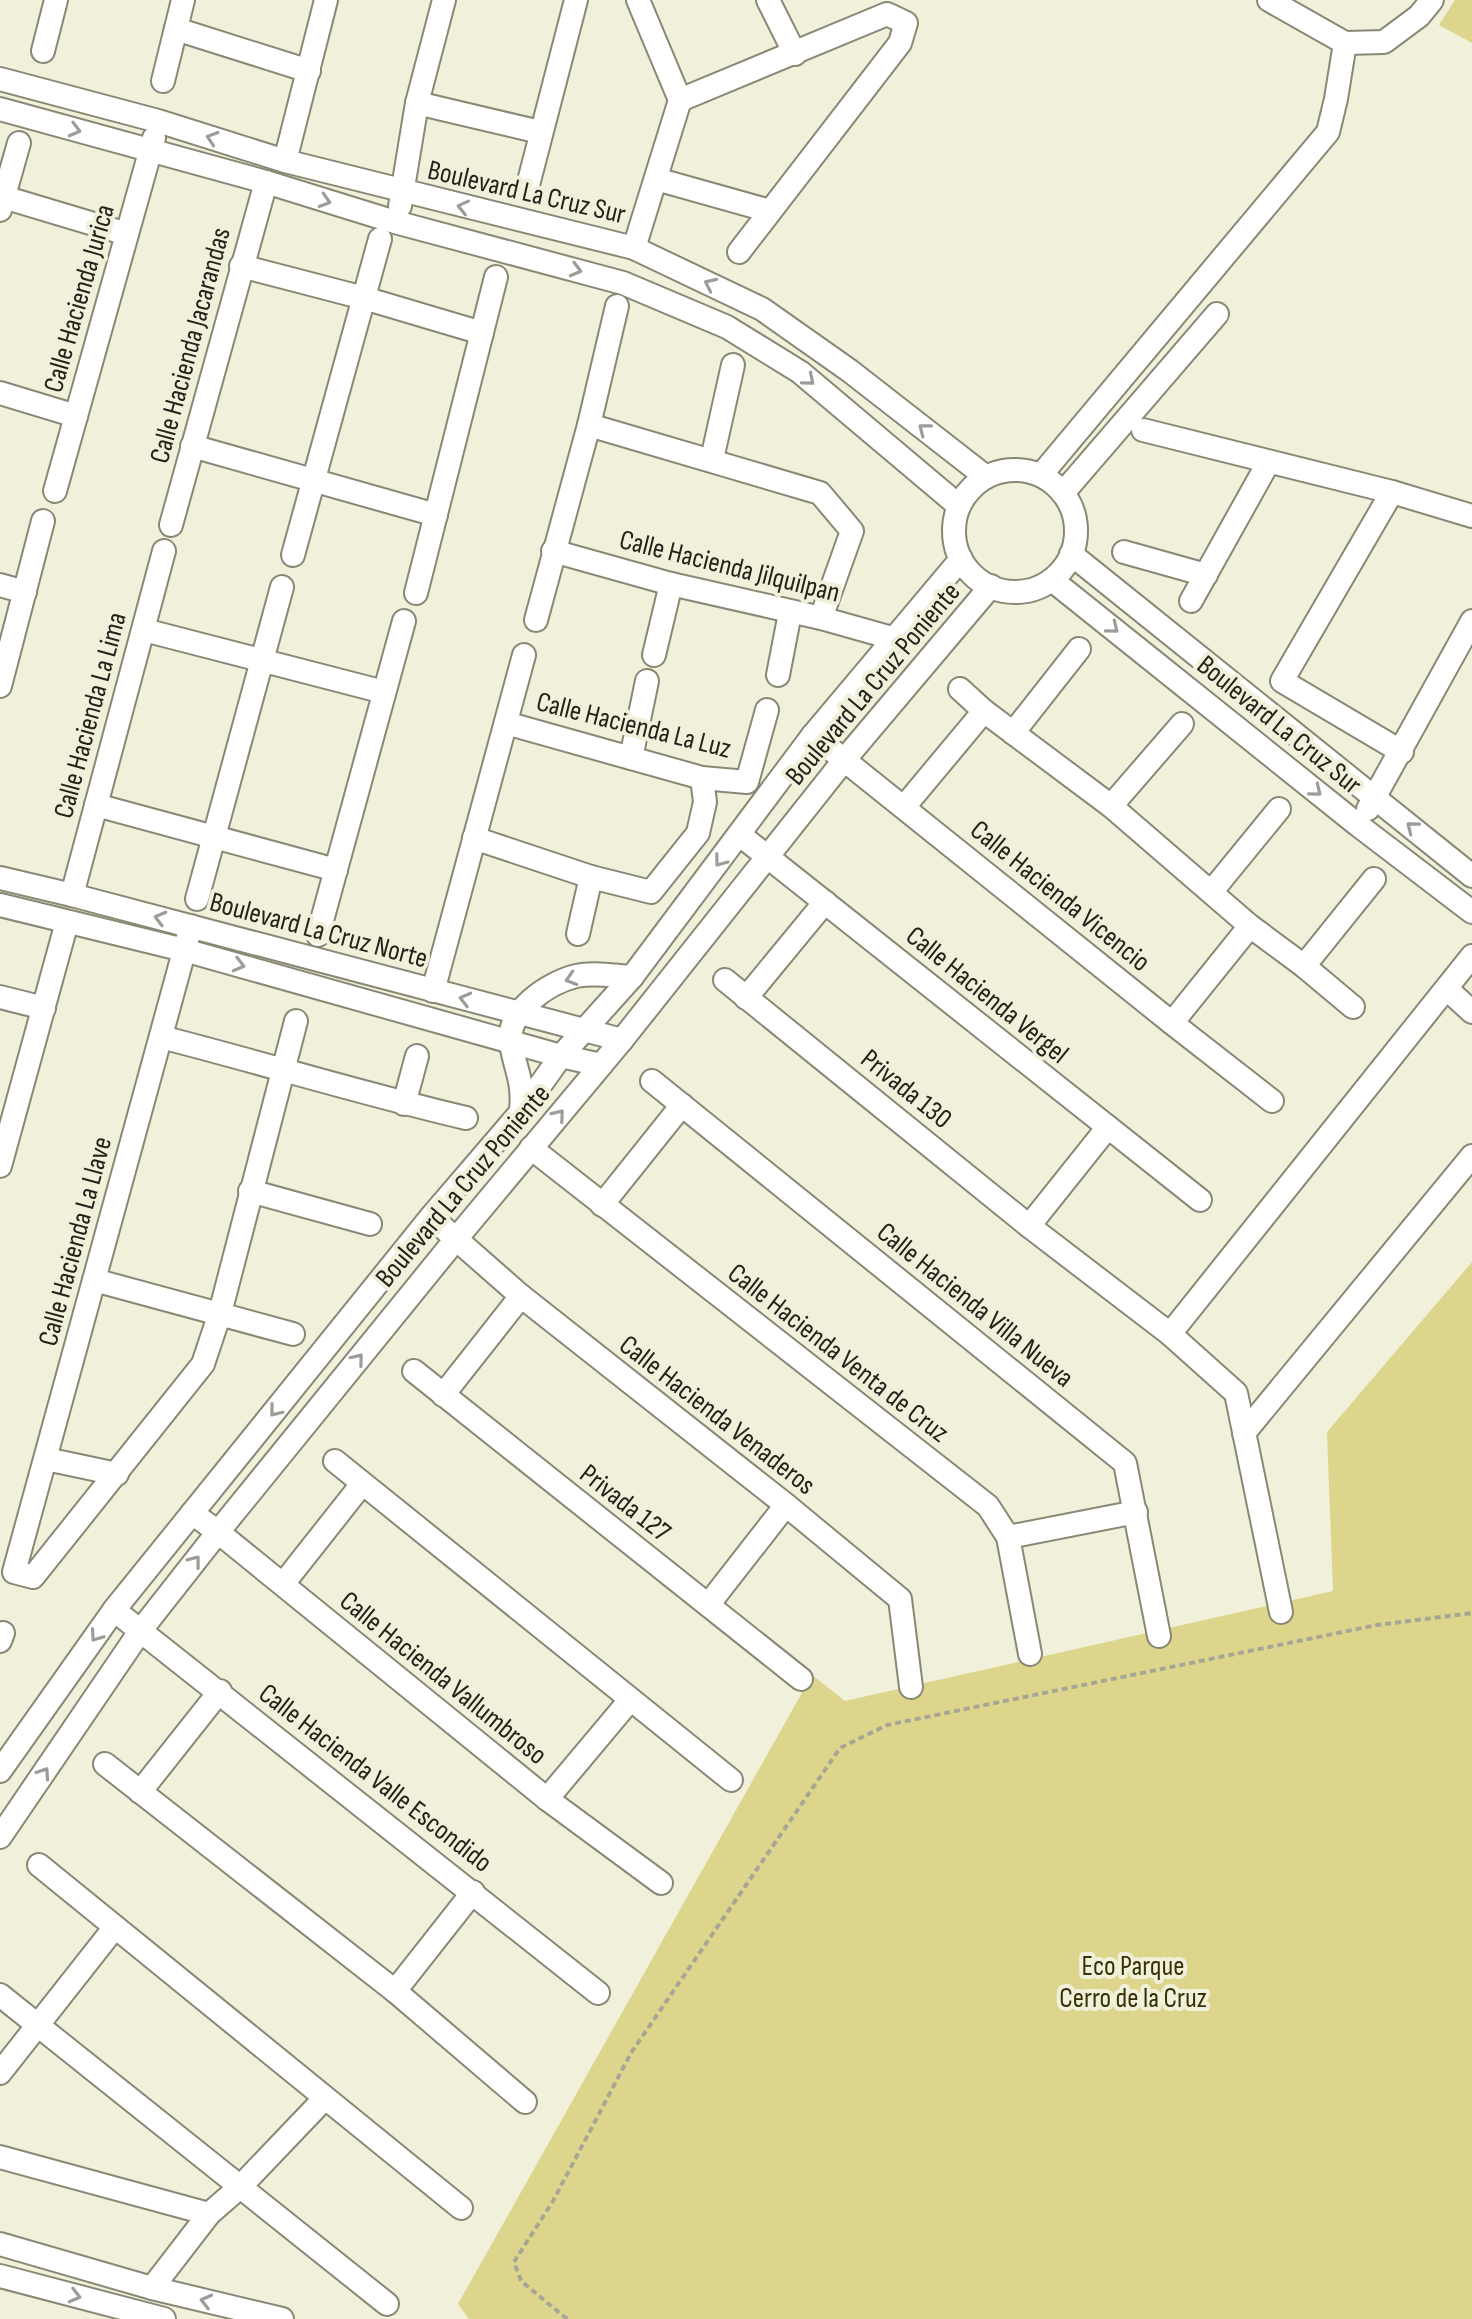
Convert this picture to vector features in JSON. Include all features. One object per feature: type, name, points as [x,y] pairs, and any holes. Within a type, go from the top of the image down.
[{"type":"street","points":[[163,81],[183,0]]},
{"type":"street","points":[[285,161],[326,0]]},
{"type":"street","points":[[395,222],[404,192],[417,103],[444,0]]},
{"type":"street","points":[[528,185],[576,0]]},
{"type":"street","points":[[634,248],[680,100],[638,0]]},
{"type":"street","points":[[768,0],[795,54]]},
{"type":"street","points":[[1269,0],[1345,43],[1384,42],[1419,16],[1432,0]]},
{"type":"street","points":[[43,51],[50,1]]},
{"type":"street","points":[[680,100],[887,14],[906,23],[900,43],[739,252]]},
{"type":"street","points":[[176,29],[309,71]]},
{"type":"street","points":[[1041,475],[1328,132],[1345,43]]},
{"type":"street","name":"Boulevard La Cruz Sur","points":[[0,79],[158,121],[285,161],[634,248],[762,309],[850,371],[986,477]]},
{"type":"street","points":[[417,103],[540,132]]},
{"type":"street","points":[[0,109],[266,182],[395,222],[623,283],[727,327],[800,372],[959,506]]},
{"type":"street","name":"Calle Hacienda Jurica","points":[[55,491],[158,121]]},
{"type":"street","points":[[19,143],[1,201],[127,234]]},
{"type":"street","points":[[656,179],[770,211]]},
{"type":"street","name":"Calle Hacienda Jacarandas","points":[[171,525],[266,182]]},
{"type":"street","points":[[293,555],[380,239]]},
{"type":"street","points":[[241,266],[482,333]]},
{"type":"street","points":[[416,593],[496,277]]},
{"type":"street","points":[[536,620],[589,425],[617,306]]},
{"type":"street","points":[[1063,493],[1217,314]]},
{"type":"street","points":[[712,459],[733,365]]},
{"type":"street","points":[[0,393],[76,416]]},
{"type":"street","points":[[589,425],[820,493],[852,531],[821,618]]},
{"type":"street","points":[[1143,430],[1392,492],[1472,516]]},
{"type":"street","points":[[192,446],[436,515]]},
{"type":"street","points":[[1191,601],[1268,463]]},
{"type":"street","points":[[1013,470],[1041,475],[1063,493],[1075,519],[1076,533],[1071,554],[1052,580],[1028,590],[1002,590],[979,580],[961,559],[953,533],[959,506],[975,485],[986,477],[1013,470]]},
{"type":"street","points":[[1392,492],[1282,681],[1402,752]]},
{"type":"street","points":[[0,686],[43,521]]},
{"type":"street","name":"Calle Hacienda La Lima","points":[[72,895],[164,551]]},
{"type":"street","name":"Calle Hacienda Jilquilpan","points":[[553,551],[671,584],[821,618],[892,638]]},
{"type":"street","points":[[1124,552],[1206,575]]},
{"type":"street","name":"Boulevard La Cruz Sur","points":[[1071,554],[1471,872]]},
{"type":"street","name":"Boulevard La Cruz Poniente","points":[[2,1765],[114,1610],[431,1217],[521,1112],[561,1056],[632,977],[813,735],[961,559]]},
{"type":"street","name":"Boulevard La Cruz Sur","points":[[1052,580],[1358,825],[1472,912]]},
{"type":"street","points":[[654,655],[671,584]]},
{"type":"street","points":[[0,585],[25,592]]},
{"type":"street","name":"Boulevard La Cruz Poniente","points":[[0,1837],[141,1630],[218,1532],[622,1040],[845,759],[991,586]]},
{"type":"street","points":[[197,899],[282,587]]},
{"type":"street","points":[[778,675],[790,613]]},
{"type":"street","points":[[318,935],[404,621]]},
{"type":"street","points":[[1358,825],[1402,752],[1472,621]]},
{"type":"street","points":[[144,630],[384,692]]},
{"type":"street","points":[[1013,733],[1079,649]]},
{"type":"street","points":[[433,991],[524,655]]},
{"type":"street","points":[[631,758],[647,681]]},
{"type":"street","points":[[960,689],[984,711],[1111,806],[1250,926],[1353,1007]]},
{"type":"street","name":"Calle Hacienda La Luz","points":[[506,723],[702,778],[747,782],[767,710]]},
{"type":"street","points":[[904,807],[984,711]]},
{"type":"street","points":[[1111,806],[1182,724]]},
{"type":"street","name":"Calle Hacienda Vicencio","points":[[813,735],[1272,1101]]},
{"type":"street","points":[[474,838],[591,877],[651,892],[698,833],[705,802],[702,778]]},
{"type":"street","points":[[96,805],[336,870]]},
{"type":"street","points":[[1212,891],[1279,809]]},
{"type":"street","name":"Calle Hacienda Vergel","points":[[740,835],[1200,1200]]},
{"type":"street","points":[[578,934],[591,877]]},
{"type":"street","name":"Boulevard La Cruz Norte","points":[[0,878],[622,1040]]},
{"type":"street","points":[[1304,966],[1374,879]]},
{"type":"street","points":[[746,998],[825,902]]},
{"type":"street","name":"Boulevard La Cruz Norte","points":[[0,905],[184,950],[601,1065]]},
{"type":"street","points":[[0,1166],[67,922]]},
{"type":"street","name":"Calle Hacienda La Llave","points":[[117,1474],[33,1577],[14,1572],[191,926]]},
{"type":"street","points":[[1172,1023],[1250,926]]},
{"type":"street","points":[[1170,1334],[1472,956]]},
{"type":"street","points":[[521,1112],[523,1090],[510,1040],[518,1011],[551,986],[578,975],[632,977]]},
{"type":"street","name":"Privada 130","points":[[725,980],[1029,1226]]},
{"type":"street","points":[[1447,989],[1472,1012]]},
{"type":"street","points":[[0,997],[44,1008]]},
{"type":"street","points":[[46,1459],[117,1474],[203,1364],[220,1313],[296,1021]]},
{"type":"street","points":[[161,1037],[466,1118]]},
{"type":"street","points":[[404,1104],[417,1056]]},
{"type":"street","name":"Calle Hacienda Villa Nueva","points":[[652,1081],[1125,1463],[1159,1636]]},
{"type":"street","points":[[602,1205],[682,1105]]},
{"type":"street","points":[[1108,1127],[1029,1226],[1170,1334],[1236,1393],[1281,1612]]},
{"type":"street","name":"Calle Hacienda Venta de Cruz","points":[[531,1148],[988,1506],[1008,1537],[1030,1654]]},
{"type":"street","points":[[1244,1433],[1472,1156]]},
{"type":"street","points":[[250,1191],[370,1224]]},
{"type":"street","name":"Calle Hacienda Venaderos","points":[[431,1217],[521,1296],[900,1599],[911,1687]]},
{"type":"street","points":[[94,1280],[293,1334]]},
{"type":"street","points":[[443,1395],[521,1296]]},
{"type":"street","name":"Privada 127","points":[[414,1371],[801,1679]]},
{"type":"street","points":[[335,1461],[731,1780]]},
{"type":"street","points":[[283,1584],[362,1484]]},
{"type":"street","points":[[708,1605],[786,1505]]},
{"type":"street","points":[[1008,1537],[1136,1512]]},
{"type":"street","name":"Calle Hacienda Vallumbroso","points":[[192,1513],[547,1799],[661,1883]]},
{"type":"street","name":"Calle Hacienda Valle Escondido","points":[[114,1610],[598,1993]]},
{"type":"street","points":[[140,1792],[220,1691]]},
{"type":"street","points":[[547,1799],[630,1700]]},
{"type":"street","points":[[105,1764],[395,1991],[525,2102]]},
{"type":"street","points":[[39,1865],[461,2208]]},
{"type":"street","points":[[395,1991],[473,1892]]},
{"type":"street","points":[[0,2073],[115,1927]]},
{"type":"street","points":[[0,1995],[387,2304]]},
{"type":"street","points":[[152,2288],[209,2214],[240,2187],[325,2098]]},
{"type":"street","points":[[2,2157],[209,2214]]},
{"type":"street","points":[[0,2244],[152,2288],[282,2319]]},
{"type":"street","points":[[0,2276],[164,2319]]},
{"type":"path","points":[[567,2319],[521,2281],[514,2262],[553,2201],[631,2053],[840,1748],[887,1725],[1377,1625],[1472,1613]]},
{"type":"green space","points":[[1455,0],[1472,0],[1472,43],[1439,25]]},
{"type":"green space","name":"Eco Parque Cerro de la Cruz","points":[[1472,1262],[1472,2319],[469,2319],[458,2304],[812,1675],[845,1701],[1333,1591],[1327,1432]]}]
